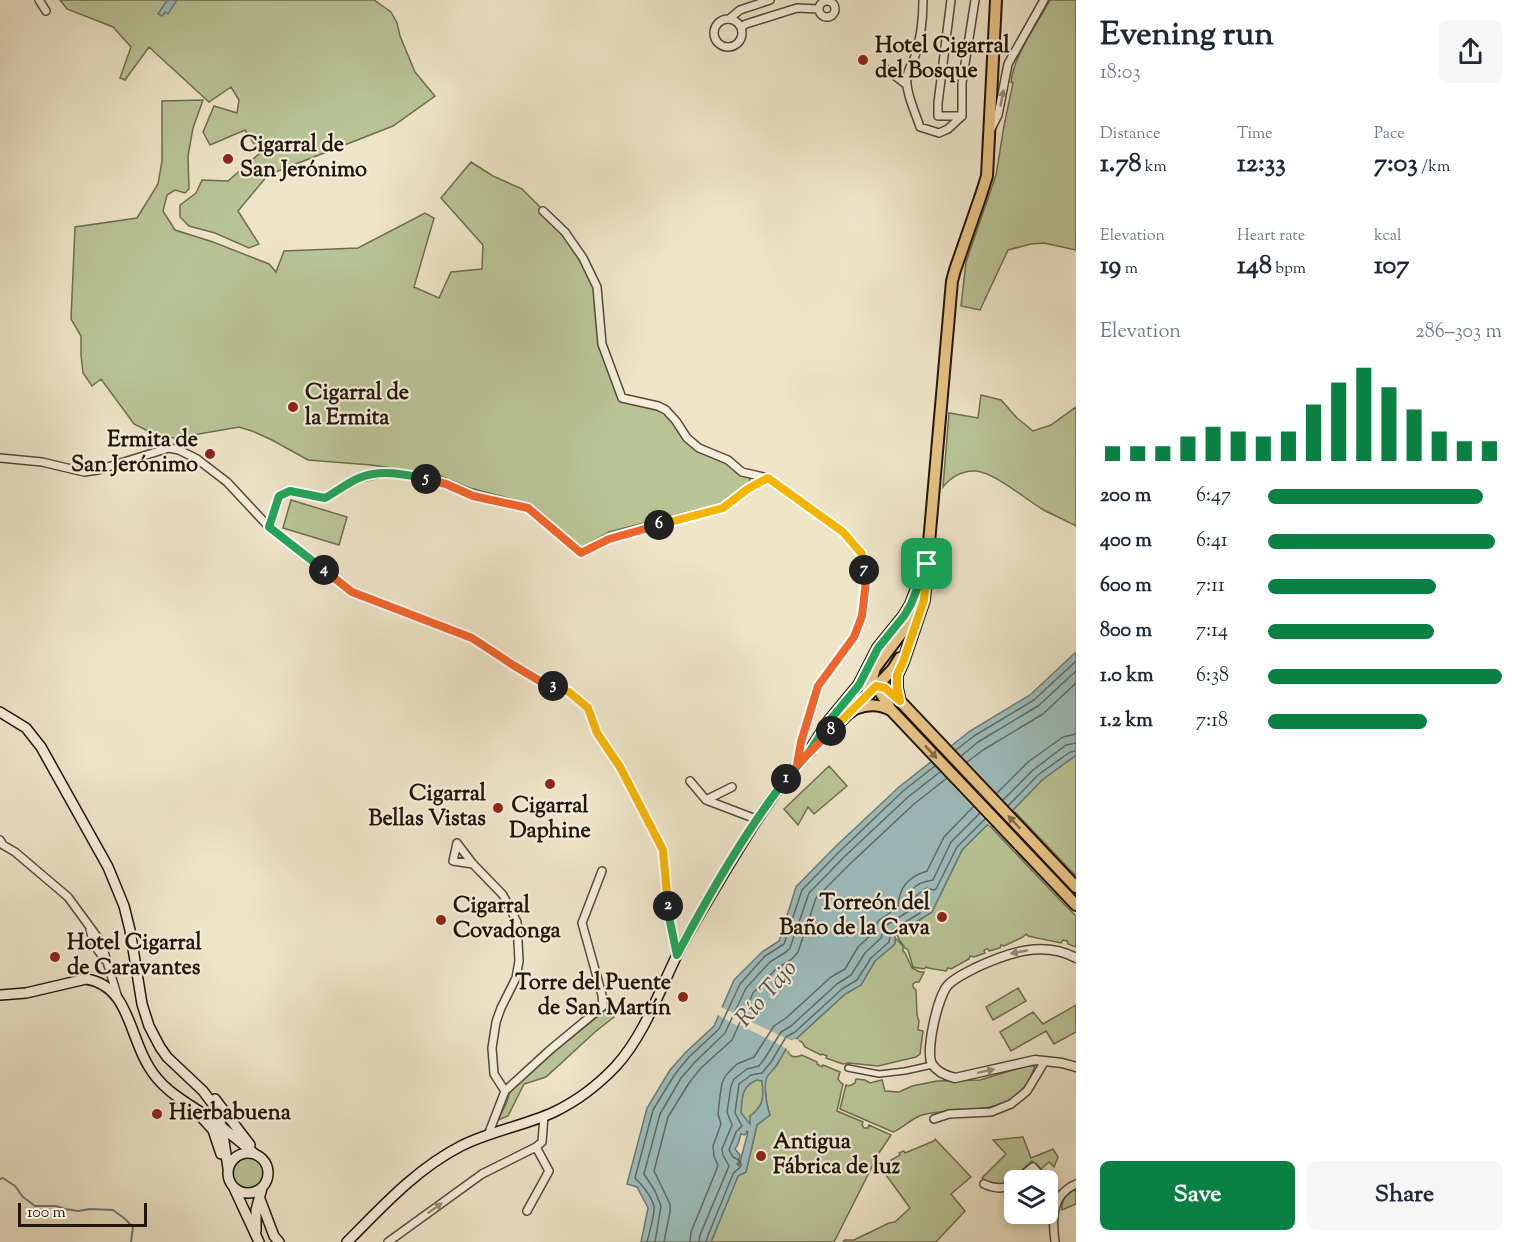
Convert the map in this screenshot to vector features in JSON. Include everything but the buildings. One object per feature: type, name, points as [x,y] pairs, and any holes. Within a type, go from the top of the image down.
[{"type":"main road","points":[[900,701],[896,682],[924,600],[952,281],[987,176],[996,0]]},
{"type":"main road","points":[[810,751],[830,720],[859,685],[878,648],[904,616],[927,564]]},
{"type":"main road","points":[[927,564],[919,598],[912,615],[875,668],[872,678],[891,710],[1076,905]]},
{"type":"main road","points":[[855,709],[893,669],[911,640]]},
{"type":"main road","points":[[859,685],[885,688],[900,701],[1076,887]]},
{"type":"main road","points":[[347,1242],[422,1171],[452,1151],[488,1135],[544,1116],[577,1099],[602,1080],[629,1050],[696,919],[756,819],[797,765],[855,709],[864,705],[876,704],[891,710]]},
{"type":"main road","points":[[0,712],[26,728],[40,747],[108,867],[120,895],[130,930],[142,1004],[149,1026],[167,1057],[203,1091],[215,1107],[222,1128],[229,1179],[258,1239]]},
{"type":"main road","points":[[0,995],[26,993],[86,979],[105,984],[118,998],[142,1055],[153,1074],[172,1094],[265,1161],[269,1172],[266,1184],[262,1188],[251,1194],[245,1194],[234,1188]]},
{"type":"main road","points":[[203,1091],[214,1097],[222,1106],[255,1154]]},
{"type":"main road","points":[[193,1108],[213,1130],[224,1163],[228,1168]]},
{"type":"main road","points":[[228,1168],[231,1162],[242,1154],[255,1154]]},
{"type":"main road","points":[[258,1239],[256,1210],[262,1188]]},
{"type":"main road","points":[[260,1199],[274,1236],[279,1242]]},
{"type":"street","points":[[39,0],[46,11]]},
{"type":"street","points":[[729,19],[740,10],[770,0]]},
{"type":"street","points":[[922,0],[923,14],[918,46],[907,75],[907,85],[920,128],[939,134],[962,116],[962,83],[975,0]]},
{"type":"street","points":[[951,0],[938,116],[962,116]]},
{"type":"street","points":[[990,130],[998,115],[1008,64],[1044,0]]},
{"type":"street","points":[[741,27],[797,8],[819,9]]},
{"type":"street","points":[[729,19],[736,21],[741,27],[742,36],[734,45],[725,47],[718,43],[714,35],[715,27],[721,20],[729,19]]},
{"type":"street","points":[[993,63],[1008,64]]},
{"type":"street","points":[[886,69],[907,85]]},
{"type":"street","points":[[543,211],[565,232],[583,258],[597,287],[602,344],[622,398],[666,410],[687,438],[699,448],[728,460],[742,472],[768,478],[843,532],[862,554],[866,581],[862,616],[854,637],[818,686],[801,742],[797,765]]},
{"type":"street","points":[[0,458],[42,462],[84,472],[98,470],[169,448],[179,450],[197,459],[227,482],[269,527],[352,592],[472,638],[543,683],[569,692],[588,708],[597,733],[620,767],[663,850],[669,917],[677,955]]},
{"type":"street","points":[[269,527],[279,496],[290,491],[325,498],[359,478],[383,473],[410,475],[446,484],[473,496],[528,508],[581,553],[609,539],[723,508],[749,488],[768,478]]},
{"type":"street","points":[[690,781],[706,800],[756,819]]},
{"type":"street","points":[[706,800],[732,787]]},
{"type":"street","points":[[0,840],[3,845],[15,852],[68,897],[89,925],[95,946],[109,965],[118,998]]},
{"type":"street","points":[[473,864],[502,895],[517,922],[519,961],[516,978],[496,1022],[492,1048],[494,1074],[505,1091]]},
{"type":"street","points":[[488,1135],[505,1091],[603,1006],[582,923],[602,871]]},
{"type":"street","points":[[1076,958],[1056,950],[1020,951],[989,962],[957,978],[947,987],[938,1007],[930,1055],[932,1065],[947,1076],[955,1078],[1035,1060],[1076,1067]]},
{"type":"street","points":[[934,1119],[949,1114],[991,1112],[1011,1104],[1027,1091],[1045,1061]]},
{"type":"street","points":[[848,1068],[879,1074],[932,1065]]},
{"type":"street","points":[[388,1242],[482,1174],[536,1147],[542,1142],[544,1116]]},
{"type":"street","points":[[527,1211],[549,1171],[536,1147]]},
{"type":"street","points":[[984,1184],[1004,1188]]},
{"type":"street","points":[[1055,1242],[1055,1206],[1063,1192],[1076,1184]]},
{"type":"green space","points":[[60,0],[374,0],[391,12],[415,72],[435,96],[393,126],[268,175],[238,211],[259,244],[249,248],[215,233],[189,226],[180,217],[180,205],[196,193],[202,180],[228,181],[260,153],[245,130],[210,145],[203,132],[214,106],[237,113],[239,100],[231,87],[209,102],[149,47],[125,80],[120,78],[131,47],[113,27],[67,9]]},
{"type":"green space","points":[[1050,0],[1076,0],[1076,250],[1044,243],[1008,250],[980,310],[961,306],[966,262],[996,175],[1013,83],[1011,82],[1013,71],[1021,50]]},
{"type":"green space","points":[[203,100],[193,128],[188,156],[189,189],[185,193],[175,190],[167,195],[163,211],[175,230],[269,264],[276,272],[284,251],[358,248],[425,213],[434,218],[414,287],[439,298],[451,272],[482,269],[483,245],[441,198],[471,162],[493,176],[522,189],[548,215],[582,259],[596,287],[602,344],[622,398],[666,411],[687,439],[750,476],[750,481],[722,503],[609,532],[581,548],[537,509],[523,502],[470,488],[438,475],[371,465],[308,460],[272,440],[239,427],[176,438],[160,437],[134,424],[101,379],[92,386],[83,373],[81,336],[71,319],[75,227],[137,218],[158,184],[162,161],[162,101]]},
{"type":"green space","points":[[981,395],[1001,400],[1033,431],[1051,425],[1076,407],[1076,526],[1042,509],[984,473],[971,471],[962,473],[943,487],[949,413],[978,418]]},
{"type":"green space","points":[[291,500],[347,517],[339,545],[283,528]]},
{"type":"green space","points":[[1076,755],[1076,876],[1013,810],[1042,780]]},
{"type":"green space","points":[[829,766],[847,786],[814,814],[808,807],[798,825],[784,809]]},
{"type":"green space","points":[[988,824],[1076,916],[1076,947],[1068,944],[1067,941],[1063,940],[1061,943],[1026,934],[1004,946],[1001,945],[1000,948],[989,951],[986,949],[985,953],[970,956],[969,959],[946,971],[913,967],[908,950],[897,935],[932,912],[962,850]]},
{"type":"green space","points":[[895,938],[903,946],[903,951],[912,968],[924,972],[919,982],[913,984],[916,990],[918,1030],[923,1031],[920,1054],[878,1066],[843,1064],[805,1047],[796,1039],[845,994],[861,985],[875,961],[895,944]]},
{"type":"green space","points":[[1018,988],[1026,1001],[993,1020],[986,1007]]},
{"type":"green space","points":[[1076,1005],[1076,1032],[1054,1044],[1046,1031],[1011,1051],[1000,1032],[1033,1012],[1043,1024]]},
{"type":"green space","points":[[607,1009],[614,1017],[546,1077],[524,1084],[508,1116],[498,1120],[510,1092],[522,1078]]},
{"type":"green space","points":[[787,1048],[792,1056],[802,1055],[822,1067],[823,1065],[840,1072],[838,1079],[843,1084],[837,1111],[863,1122],[864,1128],[868,1128],[869,1125],[891,1135],[879,1153],[834,1242],[711,1242],[738,1176],[746,1172],[757,1125],[770,1115],[765,1085],[767,1076]]},
{"type":"green space","points":[[1026,1066],[1035,1066],[1026,1086],[1014,1097],[1002,1103],[976,1109],[922,1115],[893,1132],[840,1109],[846,1085],[855,1083],[856,1079],[870,1083],[882,1080],[885,1091],[899,1092],[912,1086],[937,1081],[980,1080]]},
{"type":"green space","points":[[757,1080],[762,1081],[763,1096],[758,1108],[750,1116],[750,1125],[741,1113],[742,1098],[745,1089]]},
{"type":"green space","points":[[1023,1137],[1031,1158],[1053,1149],[1058,1157],[1054,1167],[1049,1162],[1038,1170],[1032,1161],[1022,1170],[1004,1170],[1004,1185],[988,1182],[982,1178],[1006,1154],[993,1140]]},
{"type":"green space","points":[[935,1139],[971,1177],[951,1194],[965,1211],[936,1242],[843,1242],[854,1240],[895,1222],[910,1208],[881,1168],[878,1169],[877,1166],[900,1155],[899,1153],[904,1151],[905,1153]]},
{"type":"green space","points":[[249,1158],[260,1163],[265,1174],[260,1185],[249,1190],[238,1185],[233,1174],[238,1163]]},
{"type":"green space","points":[[1076,1189],[1076,1204],[1062,1210],[1065,1197]]},
{"type":"water","points":[[167,0],[177,0],[168,14],[165,12],[162,16],[158,14]]},
{"type":"water","name":"Río Tajo","points":[[1076,652],[1076,755],[1042,780],[1013,810],[988,824],[962,850],[932,912],[895,935],[895,944],[875,961],[861,985],[845,994],[796,1039],[791,1040],[767,1077],[765,1091],[770,1115],[757,1125],[746,1172],[738,1176],[711,1242],[641,1242],[648,1208],[637,1187],[627,1184],[647,1108],[670,1070],[714,1026],[734,980],[762,952],[779,941],[796,887],[899,787],[970,731],[1030,695]],"holes":[[[757,1080],[762,1081],[763,1096],[758,1109],[750,1116],[750,1124],[741,1113],[742,1098],[745,1089]],[[748,1132],[739,1166],[737,1164],[740,1155],[735,1149],[741,1134],[745,1135]]]},
{"type":"pier","points":[[950,743],[1015,812],[990,826],[929,760]]},
{"type":"pier","points":[[719,1006],[790,1040],[800,1040],[793,1043],[788,1052],[786,1048],[716,1014]]},
{"type":"waterway","points":[[0,1179],[3,1178],[15,1186],[23,1197],[35,1206],[56,1206],[78,1211],[113,1210],[133,1227],[131,1242]]},
{"type":"place","name":"Hotel Cigarral del Bosque","points":[[863,60]]},
{"type":"place","name":"Cigarral de San Jerónimo","points":[[228,159]]},
{"type":"place","name":"Cigarral de la Ermita","points":[[293,407]]},
{"type":"place","name":"Ermita de San Jerónimo","points":[[210,454]]},
{"type":"place","name":"Cigarral Daphine","points":[[550,784]]},
{"type":"place","name":"Cigarral Bellas Vistas","points":[[498,808]]},
{"type":"place","name":"Torreón del Baño de la Cava","points":[[942,917]]},
{"type":"place","name":"Cigarral Covadonga","points":[[441,920]]},
{"type":"place","name":"Hotel Cigarral de Caravantes","points":[[55,957]]},
{"type":"place","name":"Torre del Puente de San Martín","points":[[683,997]]},
{"type":"place","name":"Hierbabuena","points":[[157,1114]]},
{"type":"place","name":"Antigua Fábrica de luz","points":[[761,1156]]},
{"type":"route","points":[[927,564],[904,616],[878,648],[859,685],[830,720],[810,751],[797,765],[756,819],[677,955],[669,917],[663,850],[620,767],[597,733],[588,708],[569,692],[543,683],[472,638],[352,592],[269,527],[279,496],[290,491],[325,498],[359,478],[383,473],[410,475],[446,484],[473,496],[528,508],[581,553],[609,539],[723,508],[749,488],[768,478],[843,532],[862,554],[866,581],[862,616],[854,637],[818,686],[801,742],[797,765],[876,686],[885,688],[900,701],[897,675],[924,600],[927,564]]}]
